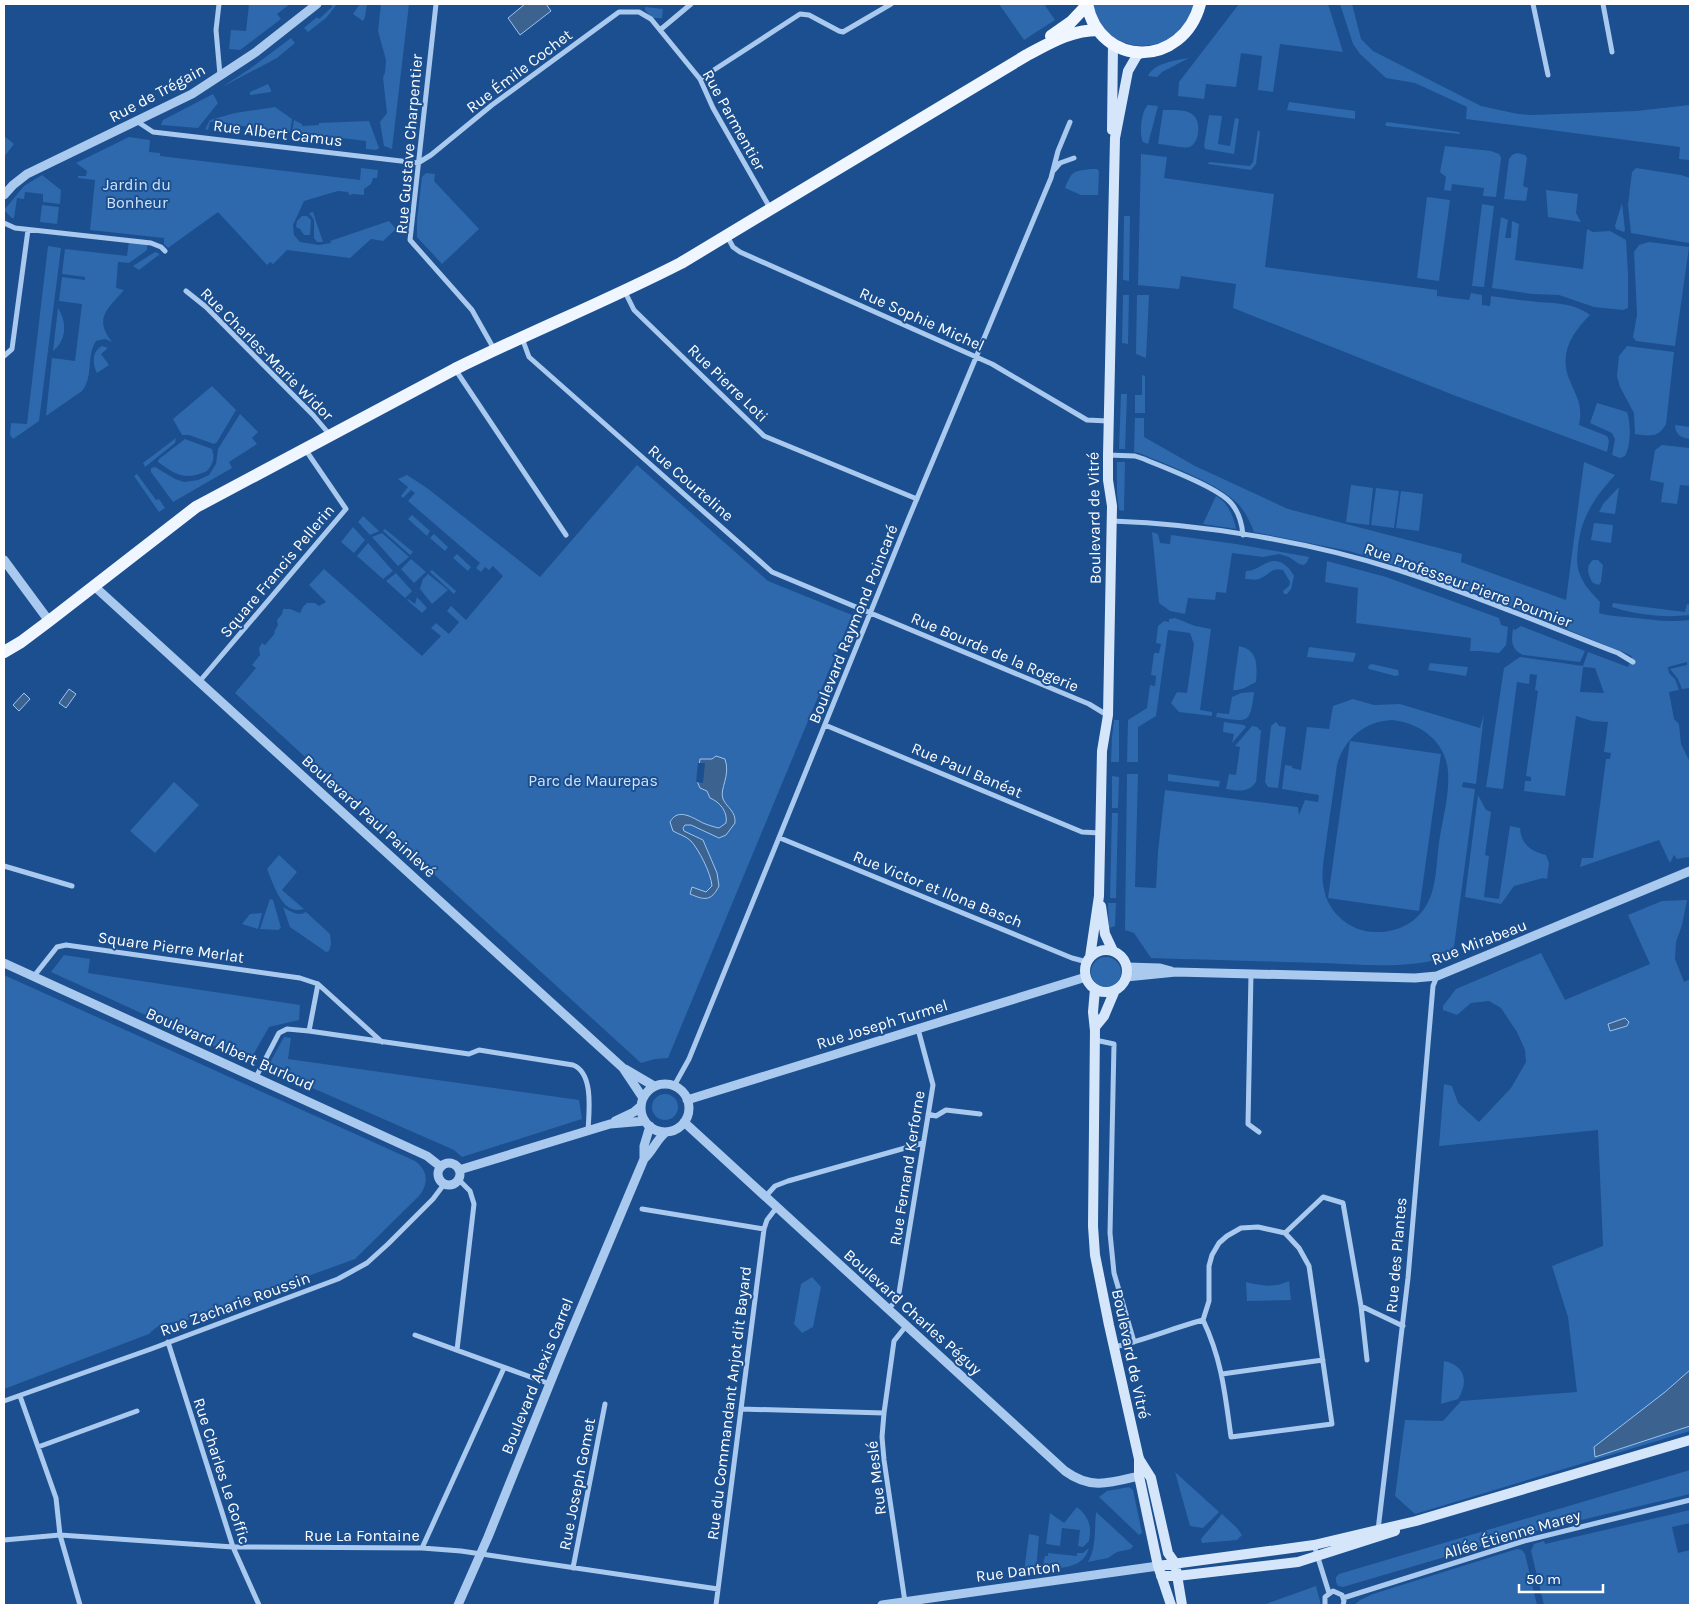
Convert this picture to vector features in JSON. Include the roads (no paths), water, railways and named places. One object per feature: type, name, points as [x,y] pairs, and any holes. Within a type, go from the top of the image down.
[{"type":"main road","points":[[1087,5],[1089,14],[1098,30],[1113,44],[1139,52],[1161,50],[1179,40],[1193,23],[1200,4]]},
{"type":"main road","points":[[1027,55],[1071,22],[1087,5]]},
{"type":"main road","points":[[4,652],[49,621],[196,507],[494,349],[625,292],[681,262],[1027,55],[1066,35],[1084,30],[1098,30]]},
{"type":"main road","name":"Boulevard de Vitré","points":[[1113,44],[1112,130],[1115,138]]},
{"type":"main road","name":"Boulevard de Vitré","points":[[1086,977],[1085,969],[1099,896],[1102,751],[1108,715],[1112,506],[1108,480],[1108,455],[1115,138],[1128,71],[1139,52]]},
{"type":"main road","name":"Boulevard de Vitré","points":[[1099,896],[1106,934],[1113,951],[1120,954],[1126,972]]},
{"type":"main road","points":[[1088,959],[1102,950],[1113,951]]},
{"type":"main road","points":[[1095,1027],[1104,1016],[1115,990],[1123,983],[1126,972]]},
{"type":"main road","points":[[1086,977],[1095,989],[1104,992],[1115,990]]},
{"type":"main road","name":"Boulevard de Vitré","points":[[1095,989],[1093,1012],[1095,1027],[1093,1226],[1095,1254],[1113,1347],[1139,1459],[1138,1476],[1159,1571],[1171,1605]]},
{"type":"main road","points":[[1159,1571],[1175,1564],[1314,1545],[1401,1529],[1416,1521],[1690,1440]]},
{"type":"main road","name":"Boulevard de Vitré","points":[[1139,1459],[1151,1478],[1168,1553],[1175,1564],[1182,1605]]},
{"type":"main road","points":[[1159,1571],[1177,1576],[1298,1562],[1319,1556],[1378,1533]]},
{"type":"street","points":[[219,4],[216,30],[220,77]]},
{"type":"street","name":"Rue de Trégain","points":[[4,195],[13,184],[27,174],[138,122],[220,77],[256,52],[317,4]]},
{"type":"street","name":"Rue Gustave Charpentier","points":[[436,4],[410,240],[472,310],[494,349]]},
{"type":"street","points":[[660,30],[691,4]]},
{"type":"street","points":[[700,79],[800,14],[809,15],[839,31],[846,31],[891,4]]},
{"type":"street","points":[[1533,4],[1548,75]]},
{"type":"street","points":[[1603,4],[1612,52]]},
{"type":"street","name":"Rue Émile Cochet","points":[[418,163],[492,105],[619,12],[639,12]]},
{"type":"street","name":"Rue Parmentier","points":[[639,12],[651,19],[700,79],[713,108],[770,209]]},
{"type":"street","name":"Rue Albert Camus","points":[[138,122],[153,132],[418,163]]},
{"type":"street","name":"Boulevard Raymond Poincaré","points":[[674,1086],[689,1059],[780,838],[1053,170],[1058,151],[1070,122]]},
{"type":"street","points":[[1053,170],[1060,163],[1074,158]]},
{"type":"street","points":[[4,223],[10,227],[28,230],[151,243],[161,247],[164,251]]},
{"type":"street","points":[[4,356],[12,349],[28,230]]},
{"type":"street","name":"Rue Sophie Michel","points":[[726,236],[733,247],[740,252],[992,364],[1087,420],[1094,422],[1109,421]]},
{"type":"street","name":"Rue Charles-Marie Widor","points":[[186,291],[206,307],[313,415],[330,435]]},
{"type":"street","name":"Rue Pierre Loti","points":[[625,292],[634,310],[764,436],[917,499]]},
{"type":"street","name":"Rue Courteline","points":[[522,337],[529,357],[772,572],[871,613]]},
{"type":"street","points":[[455,369],[566,535]]},
{"type":"street","name":"Square Francis Pellerin","points":[[199,682],[346,509],[305,448]]},
{"type":"street","points":[[1108,455],[1135,456],[1144,459],[1217,492],[1231,502],[1236,510],[1244,535]]},
{"type":"street","name":"Rue Professeur Pierre Poumier","points":[[1112,521],[1182,526],[1322,549],[1397,570],[1479,599],[1618,653],[1634,662]]},
{"type":"street","points":[[4,560],[49,621]]},
{"type":"street","name":"Boulevard Paul Painlevé","points":[[94,586],[623,1068],[654,1086]]},
{"type":"street","name":"Rue Bourde de la Rogerie","points":[[871,613],[1089,704],[1108,715]]},
{"type":"street","name":"Rue Paul Banéat","points":[[825,725],[1082,832],[1100,833]]},
{"type":"street","name":"Rue Victor et Ilona Basch","points":[[780,838],[1072,958],[1088,959]]},
{"type":"street","points":[[4,866],[72,886]]},
{"type":"street","name":"Rue Mirabeau","points":[[1126,972],[1160,968],[1176,972],[1415,978],[1437,976],[1690,871]]},
{"type":"street","name":"Square Pierre Merlat","points":[[34,976],[57,947],[66,945],[300,978],[318,984],[382,1042]]},
{"type":"street","name":"Boulevard Albert Burloud","points":[[4,963],[427,1156],[441,1167]]},
{"type":"street","points":[[1251,974],[1248,1124],[1259,1132]]},
{"type":"street","name":"Rue des Plantes","points":[[1378,1533],[1403,1326],[1433,986],[1437,976]]},
{"type":"street","name":"Rue Joseph Turmel","points":[[687,1100],[1086,977]]},
{"type":"street","points":[[309,1031],[318,984]]},
{"type":"street","name":"Rue Fernand Kerforne","points":[[888,1309],[898,1299],[933,1085],[918,1028]]},
{"type":"street","points":[[256,1077],[279,1033],[288,1029],[469,1054],[479,1050],[578,1067],[585,1074],[589,1095],[588,1131]]},
{"type":"street","points":[[1095,1040],[1114,1044],[1110,1233],[1114,1273],[1134,1342]]},
{"type":"street","name":"Boulevard Paul Painlevé","points":[[623,1068],[642,1102]]},
{"type":"street","points":[[459,1170],[610,1124],[634,1112],[642,1102],[647,1091],[654,1086],[664,1084],[674,1086],[683,1092],[687,1100],[689,1109],[684,1122],[676,1129],[666,1132],[657,1130],[647,1124],[610,1124]]},
{"type":"street","points":[[642,1102],[647,1124]]},
{"type":"street","points":[[928,1114],[936,1116],[946,1110],[980,1114]]},
{"type":"street","name":"Boulevard Charles Péguy","points":[[684,1122],[1072,1476],[1079,1480],[1100,1484],[1138,1476]]},
{"type":"street","name":"Boulevard Alexis Carrel","points":[[644,1159],[647,1124]]},
{"type":"street","name":"Boulevard Alexis Carrel","points":[[458,1605],[644,1159],[653,1149],[659,1137],[666,1132]]},
{"type":"street","points":[[766,1197],[775,1186],[788,1181],[923,1143]]},
{"type":"street","points":[[446,1164],[457,1166],[459,1170],[461,1175],[454,1184],[445,1183],[439,1178],[439,1170],[446,1164]]},
{"type":"street","points":[[457,1350],[474,1204],[470,1190],[459,1180]]},
{"type":"street","name":"Rue Zacharie Roussin","points":[[4,1402],[338,1279],[359,1268],[388,1244],[434,1198],[445,1183]]},
{"type":"street","points":[[1284,1233],[1323,1197],[1342,1203],[1361,1306],[1367,1360]]},
{"type":"street","name":"Rue du Commandant Anjot dit Bayard","points":[[716,1605],[764,1229],[767,1220],[777,1207]]},
{"type":"street","points":[[642,1209],[764,1229]]},
{"type":"street","points":[[1258,1227],[1284,1233],[1299,1248],[1308,1266],[1332,1424],[1231,1437],[1222,1374],[1213,1342],[1204,1320],[1209,1301],[1209,1266],[1212,1255],[1219,1243],[1242,1228],[1258,1227]]},
{"type":"street","points":[[1361,1306],[1403,1326]]},
{"type":"street","points":[[1113,1347],[1204,1320]]},
{"type":"street","name":"Rue Meslé","points":[[905,1602],[883,1448],[884,1412],[894,1341],[906,1326]]},
{"type":"street","points":[[415,1335],[550,1384]]},
{"type":"street","name":"Rue Charles Le Goffic","points":[[168,1342],[233,1547],[259,1605]]},
{"type":"street","points":[[1222,1374],[1323,1360]]},
{"type":"street","points":[[422,1548],[504,1368]]},
{"type":"street","points":[[20,1396],[56,1498],[61,1528],[60,1535],[80,1605]]},
{"type":"street","name":"Rue Joseph Gomet","points":[[573,1568],[605,1404]]},
{"type":"street","points":[[741,1409],[884,1412]]},
{"type":"street","points":[[38,1447],[137,1412]]},
{"type":"street","name":"Allée Étienne Marey","points":[[1343,1598],[1524,1541],[1690,1500]]},
{"type":"street","name":"Rue La Fontaine","points":[[4,1540],[60,1535],[233,1547],[422,1548],[480,1554],[718,1589]]},
{"type":"street","points":[[1314,1545],[1329,1592]]},
{"type":"street","name":"Rue Danton","points":[[882,1605],[1159,1571]]},
{"type":"street","points":[[1329,1592],[1339,1592],[1343,1598],[1344,1605]]},
{"type":"street","points":[[1325,1605],[1325,1597],[1329,1592]]},
{"type":"park label","name":"Jardin du Bonheur","points":[[137,193]]},
{"type":"park label","name":"Parc de Maurepas","points":[[593,780]]}]
